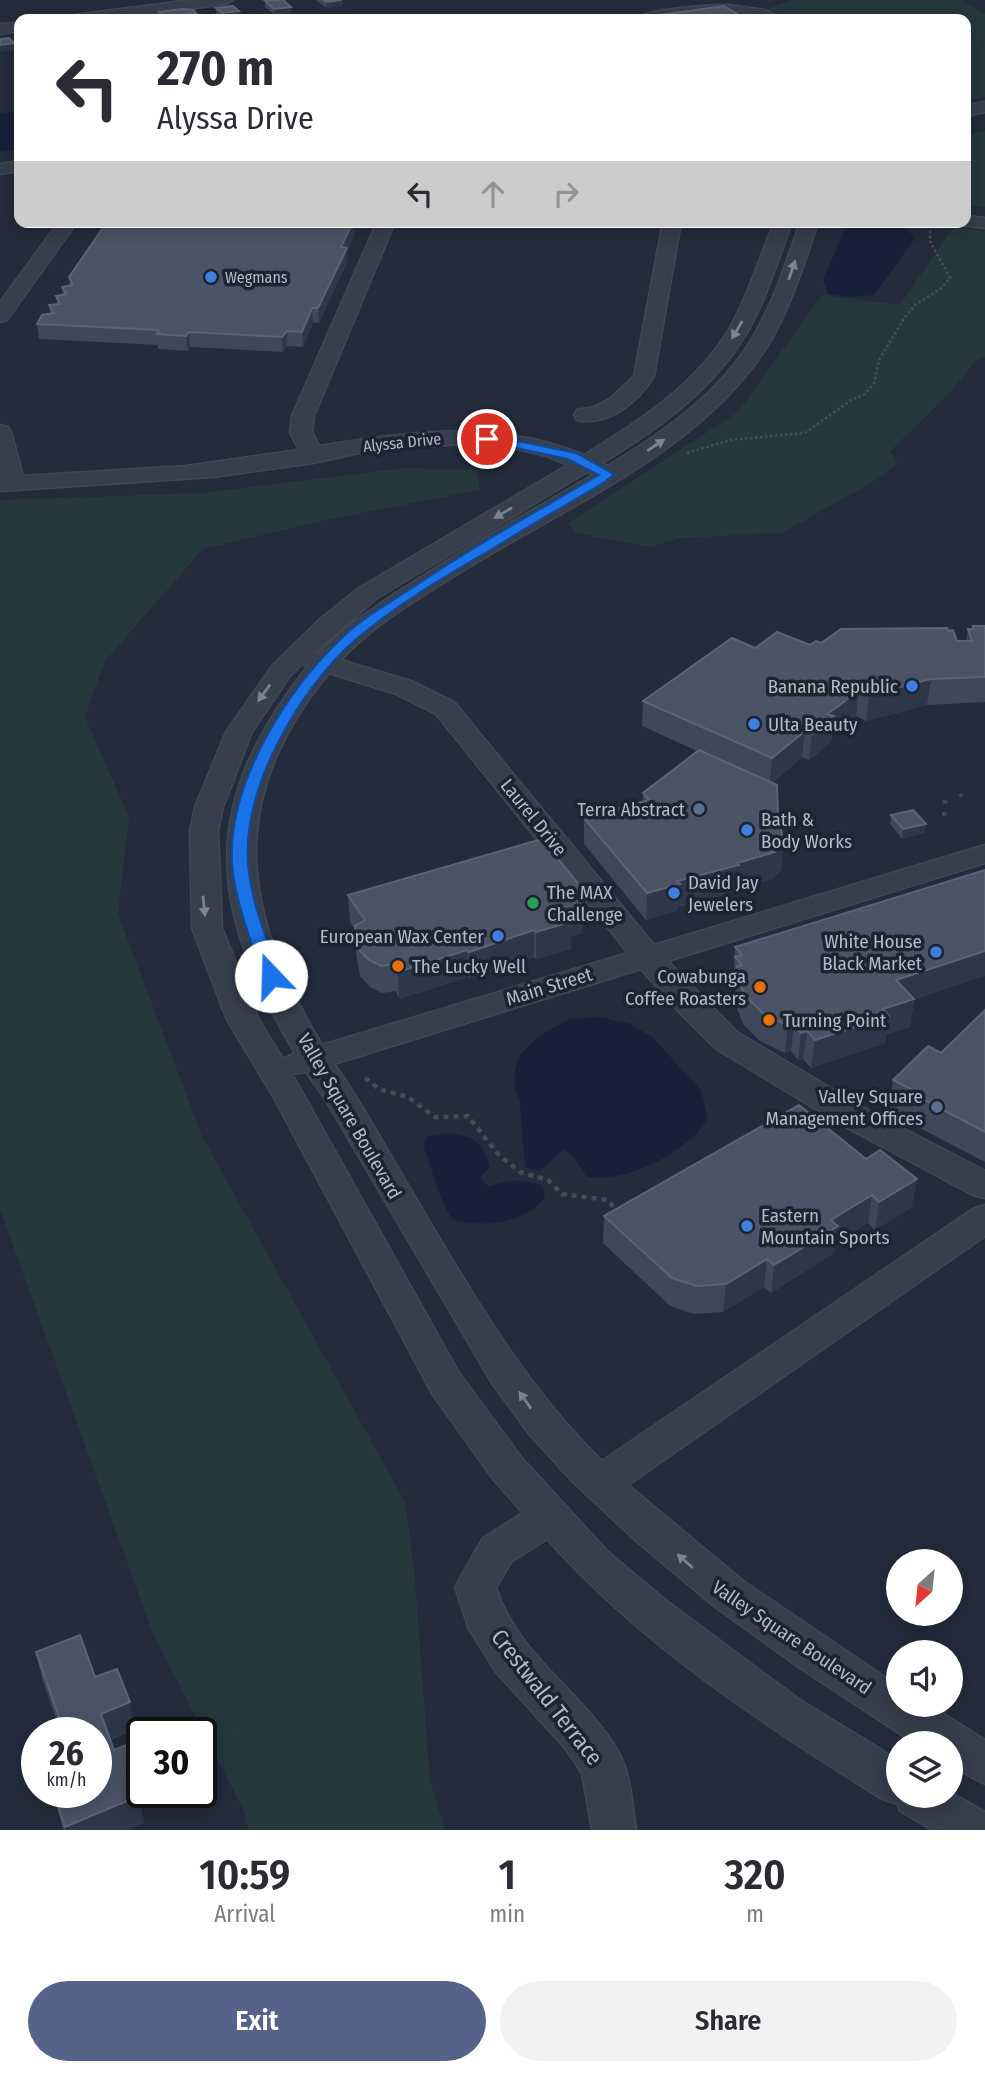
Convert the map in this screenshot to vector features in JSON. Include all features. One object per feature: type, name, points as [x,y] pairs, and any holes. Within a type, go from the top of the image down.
[{"type":"street","points":[[115,14],[226,0]]},
{"type":"street","points":[[688,14],[735,9],[763,14]]},
{"type":"street","points":[[0,316],[64,228]]},
{"type":"street","points":[[313,456],[301,432],[303,416],[383,228]]},
{"type":"street","points":[[585,415],[600,415],[636,388],[644,376],[671,228]]},
{"type":"street","name":"Valley Square Boulevard","points":[[781,228],[750,308],[734,338],[668,410],[591,469],[368,593],[311,659],[271,684],[239,732],[209,807],[204,831],[203,895],[207,928],[243,1020],[274,1070],[446,1384],[507,1468],[594,1564],[722,1669],[785,1714],[886,1777]]},
{"type":"street","name":"Valley Square Boulevard","points":[[591,469],[654,447],[695,415],[741,370],[775,315],[807,228]]},
{"type":"street","points":[[0,432],[7,483]]},
{"type":"street","name":"Alyssa Drive","points":[[7,483],[192,472],[313,456],[347,457],[460,448],[509,453],[591,469]]},
{"type":"street","name":"Valley Square Boulevard","points":[[311,659],[307,684],[271,741],[254,782],[244,820],[240,862],[246,902],[271,976],[314,1059],[339,1092],[405,1210],[530,1408],[600,1483],[695,1569],[761,1620],[985,1764]]},
{"type":"street","name":"Laurel Drive","points":[[311,659],[405,688],[445,708],[647,956],[726,1040],[852,1116],[985,1186]]},
{"type":"street","name":"Main Street","points":[[274,1070],[985,854]]},
{"type":"street","points":[[600,1483],[985,1218]]},
{"type":"street","name":"Crestwald Terrace","points":[[549,1517],[497,1550],[475,1587],[484,1616],[511,1659],[580,1734],[603,1766],[614,1830]]},
{"type":"street","points":[[936,1808],[974,1830]]},
{"type":"path","points":[[681,457],[692,450],[730,440],[806,433],[851,400],[866,394],[874,383],[879,360],[905,317],[915,305],[940,289],[950,278],[934,251],[930,241],[930,228]]},
{"type":"path","points":[[360,1072],[373,1088],[408,1097],[427,1114],[440,1118],[461,1114],[468,1116],[507,1164],[519,1172],[550,1182],[561,1194],[594,1195],[607,1200],[618,1210],[617,1223]]},
{"type":"green space","points":[[793,0],[960,0],[985,14],[985,97],[971,100],[971,14],[780,14],[767,9]]},
{"type":"green space","points":[[985,131],[985,207],[971,205],[971,135]]},
{"type":"green space","points":[[952,228],[985,231],[985,357],[975,362],[944,399],[890,451],[898,462],[883,476],[782,533],[681,538],[650,547],[575,533],[568,523],[738,412],[822,295],[900,305]]},
{"type":"green space","points":[[405,468],[477,470],[480,490],[331,519],[203,549],[105,661],[85,717],[129,817],[118,914],[202,1136],[405,1502],[414,1568],[430,1780],[445,1830],[248,1830],[244,1811],[217,1758],[217,1717],[196,1717],[153,1634],[0,1209],[0,500],[201,493]]},
{"type":"water","points":[[14,112],[14,150],[0,151],[0,114]]},
{"type":"water","points":[[846,228],[905,228],[915,238],[874,295],[851,297],[828,294],[823,279]]},
{"type":"water","points":[[601,1017],[630,1024],[652,1037],[701,1090],[708,1120],[670,1154],[638,1170],[621,1175],[587,1177],[573,1156],[563,1150],[539,1172],[525,1167],[520,1103],[515,1088],[515,1069],[520,1055],[540,1035],[570,1019]]},
{"type":"water","points":[[448,1133],[471,1138],[480,1145],[490,1166],[480,1178],[489,1187],[509,1181],[529,1182],[542,1186],[545,1196],[538,1205],[516,1218],[490,1223],[452,1219],[439,1192],[423,1145],[428,1136]]},
{"type":"building","points":[[283,0],[291,7],[274,9],[265,1]]},
{"type":"building","points":[[233,6],[239,11],[222,13],[216,8]]},
{"type":"building","points":[[724,6],[737,14],[667,14]]},
{"type":"building","points":[[182,9],[196,13],[161,14],[159,12]]},
{"type":"building","points":[[9,38],[14,43],[0,45],[0,39]]},
{"type":"building","name":"Wegmans","points":[[103,228],[350,228],[341,247],[347,248],[318,308],[312,308],[302,332],[287,331],[282,337],[189,332],[186,336],[157,334],[159,330],[37,324],[42,315],[54,313],[49,305],[60,304],[56,296],[66,294],[62,287],[73,285],[69,277]]},
{"type":"building","points":[[973,626],[985,626],[985,677],[931,679],[869,695],[859,691],[827,714],[834,716],[812,734],[805,731],[772,758],[643,701],[732,638],[755,648],[777,632],[810,645],[816,641],[821,643],[841,629],[947,628],[948,631],[953,630],[957,641],[972,641],[968,629],[974,629]]},
{"type":"building","points":[[699,750],[777,785],[778,816],[784,843],[775,852],[737,863],[739,865],[677,881],[680,884],[647,893],[584,818],[649,800],[643,793]]},
{"type":"building","points":[[913,810],[926,824],[903,829],[891,815]]},
{"type":"building","points":[[542,839],[584,891],[573,894],[583,907],[564,912],[571,922],[536,932],[534,930],[398,972],[395,964],[381,966],[369,960],[358,949],[355,926],[365,920],[348,895]]},
{"type":"building","points":[[985,870],[985,951],[896,980],[914,999],[883,1009],[889,1016],[815,1040],[807,1031],[801,1033],[794,1024],[788,1026],[763,1013],[745,996],[737,976],[737,966],[742,965],[735,957],[742,955],[735,947]]},
{"type":"building","points":[[985,1010],[985,1132],[917,1096],[920,1094],[893,1080],[928,1046],[941,1053]]},
{"type":"building","name":"Eastern Mountain Sports","points":[[799,1105],[866,1159],[880,1150],[917,1179],[879,1202],[872,1195],[831,1220],[838,1226],[774,1265],[767,1259],[726,1284],[697,1286],[672,1278],[604,1216]]},
{"type":"building","points":[[80,1635],[95,1677],[117,1669],[130,1702],[101,1714],[102,1717],[59,1717],[36,1652]]},
{"type":"building","points":[[112,1744],[114,1750],[126,1745],[126,1801],[112,1807]]},
{"type":"building","points":[[58,1808],[110,1808],[65,1827]]},
{"type":"place","name":"Wegmans","points":[[211,277]]},
{"type":"place","name":"Banana Republic","points":[[912,686]]},
{"type":"place","name":"Ulta Beauty","points":[[754,724]]},
{"type":"place","name":"Terra Abstract","points":[[699,809]]},
{"type":"place","name":"Bath & Body Works","points":[[747,830]]},
{"type":"place","name":"David Jay Jewelers","points":[[674,893]]},
{"type":"place","name":"The MAX Challenge","points":[[533,903]]},
{"type":"place","name":"European Wax Center","points":[[498,936]]},
{"type":"place","name":"White House Black Market","points":[[936,952]]},
{"type":"place","name":"The Lucky Well","points":[[398,966]]},
{"type":"place","name":"Cowabunga Coffee Roasters","points":[[760,987]]},
{"type":"place","name":"Turning Point","points":[[769,1020]]},
{"type":"place","name":"Valley Square Management Offices","points":[[937,1107]]},
{"type":"place","name":"Eastern Mountain Sports","points":[[747,1226]]},
{"type":"route","points":[[271,976],[246,902],[240,862],[244,820],[254,782],[271,741],[307,684],[349,638],[390,608],[443,572],[608,474],[572,456],[487,439]]}]
